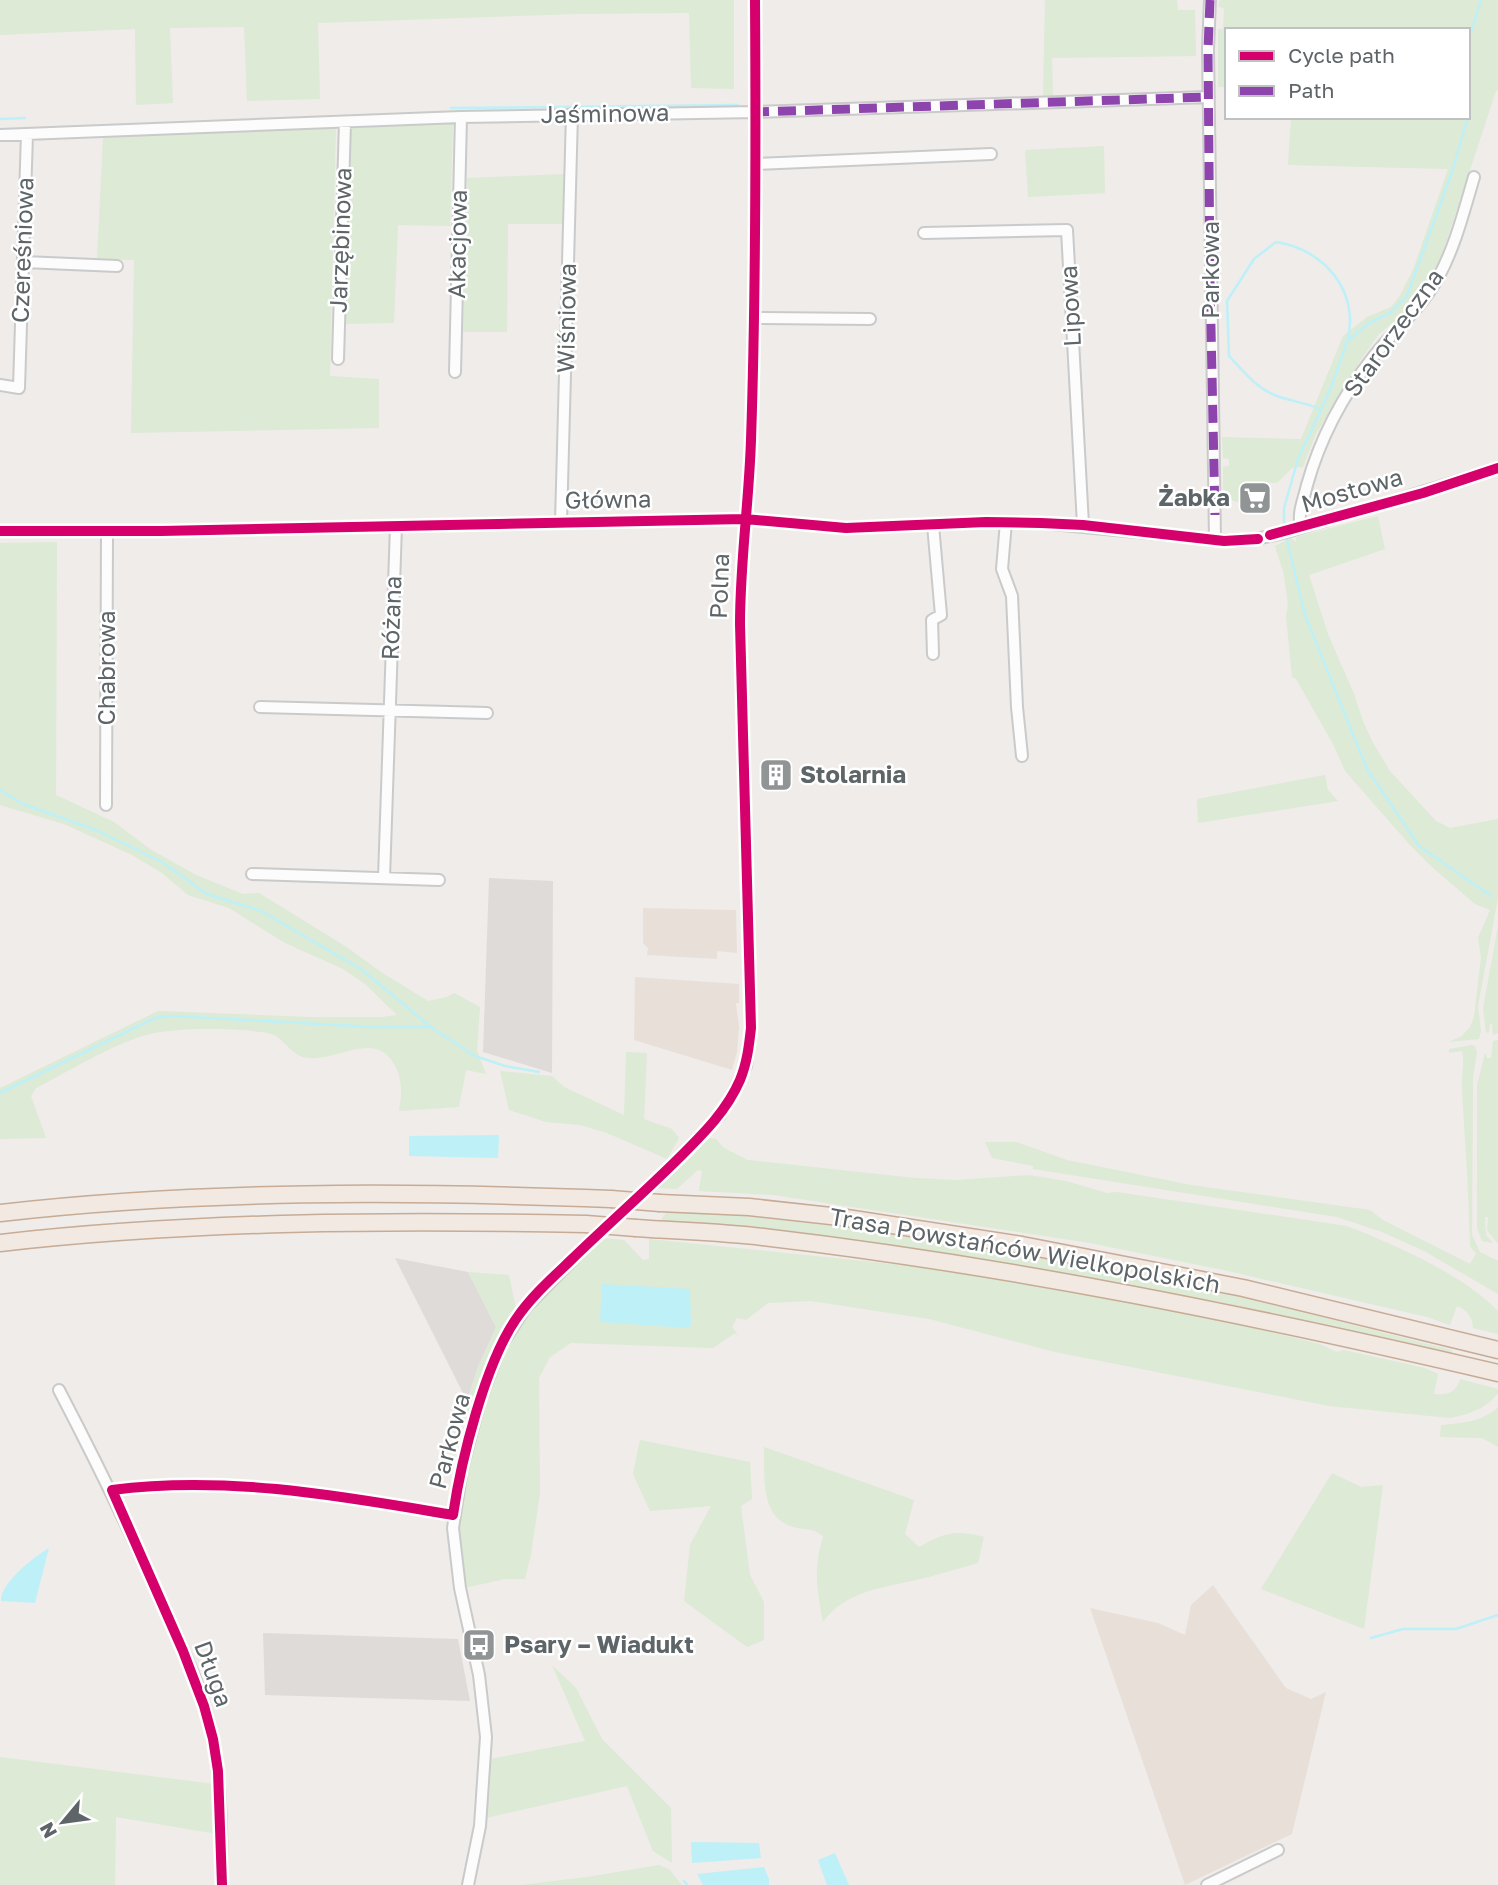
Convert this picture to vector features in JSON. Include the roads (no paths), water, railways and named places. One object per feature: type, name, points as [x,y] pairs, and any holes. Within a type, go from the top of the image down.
[{"type":"highway","name":"Trasa Powstańców Wielkopolskich","points":[[0,1213],[188,1198],[338,1193],[453,1193],[749,1207],[840,1217],[1022,1245],[1243,1289],[1498,1350]]},
{"type":"highway","name":"Trasa Powstańców Wielkopolskich","points":[[0,1242],[183,1227],[448,1221],[586,1224],[760,1237],[1011,1272],[1237,1315],[1498,1373]]},
{"type":"street","name":"Polna","points":[[684,1153],[710,1126],[732,1095],[746,1066],[751,1028],[740,569],[750,467],[755,318],[755,0]]},
{"type":"street","name":"Parkowa","points":[[1210,0],[1215,540]]},
{"type":"street","name":"Jaśminowa","points":[[0,135],[461,117],[756,112],[1209,97]]},
{"type":"street","name":"Wiśniowa","points":[[561,522],[572,114]]},
{"type":"street","name":"Akacjowa","points":[[455,372],[461,117]]},
{"type":"street","name":"Jarzębinowa","points":[[338,359],[345,122]]},
{"type":"street","name":"Czereśniowa","points":[[0,385],[19,388],[27,134]]},
{"type":"street","points":[[756,164],[991,154]]},
{"type":"street","name":"Starorzeczna","points":[[1296,528],[1312,467],[1325,436],[1374,356],[1408,320],[1438,278],[1449,255],[1474,177]]},
{"type":"street","name":"Lipowa","points":[[924,233],[1067,230],[1083,525]]},
{"type":"street","points":[[24,261],[117,266]]},
{"type":"street","points":[[755,318],[870,319]]},
{"type":"street","name":"Mostowa","points":[[1215,540],[1248,541],[1270,536],[1423,493],[1498,468]]},
{"type":"street","name":"Główna","points":[[0,531],[745,519],[846,528],[1006,522],[1083,525],[1215,540]]},
{"type":"street","points":[[1006,522],[1002,569],[1012,596],[1022,756]]},
{"type":"street","points":[[933,525],[941,615],[932,620],[933,654]]},
{"type":"street","name":"Różana","points":[[384,878],[396,526]]},
{"type":"street","name":"Chabrowa","points":[[106,805],[107,531]]},
{"type":"street","points":[[260,707],[487,713]]},
{"type":"street","points":[[252,874],[439,880]]},
{"type":"street","name":"Parkowa","points":[[468,1885],[480,1826],[486,1737],[479,1675],[458,1571],[453,1515],[461,1469],[480,1401],[500,1347],[515,1320],[538,1292],[684,1153]]},
{"type":"street","name":"Długa","points":[[59,1390],[112,1490],[183,1651],[204,1706],[218,1771],[222,1885]]},
{"type":"street","name":"Parkowa","points":[[112,1490],[155,1484],[249,1487],[336,1495],[453,1515]]},
{"type":"street","points":[[1207,1885],[1278,1850]]},
{"type":"water","points":[[499,1135],[498,1158],[409,1156],[409,1136]]},
{"type":"water","points":[[602,1284],[690,1289],[691,1325],[687,1328],[600,1322]]},
{"type":"water","points":[[49,1548],[35,1603],[1,1601],[6,1586],[12,1579]]},
{"type":"water","points":[[691,1842],[759,1843],[761,1858],[692,1863]]},
{"type":"water","points":[[835,1853],[849,1885],[827,1885],[818,1860]]},
{"type":"water","points":[[764,1867],[769,1885],[703,1885],[697,1874]]},
{"type":"waterway","points":[[1470,36],[1481,0]]},
{"type":"waterway","points":[[451,108],[738,105]]},
{"type":"waterway","points":[[0,119],[25,118]]},
{"type":"waterway","points":[[1284,530],[1284,508],[1298,459],[1330,390],[1347,342],[1369,323],[1390,313],[1407,296],[1451,175],[1467,119]]},
{"type":"waterway","points":[[1320,409],[1282,398],[1263,389],[1229,356],[1227,301],[1254,259],[1276,242],[1293,246],[1323,264],[1335,276],[1343,290],[1349,306],[1347,342]]},
{"type":"waterway","points":[[1286,536],[1305,615],[1367,769],[1419,846],[1491,896]]},
{"type":"waterway","points":[[0,790],[23,804],[96,830],[162,862],[207,894],[261,911],[361,969],[431,1027],[475,1056],[505,1066],[539,1072]]},
{"type":"waterway","points":[[0,1093],[155,1018],[173,1016],[373,1027],[431,1027]]},
{"type":"waterway","points":[[1371,1638],[1403,1629],[1456,1629],[1498,1615]]},
{"type":"waterway","points":[[684,1881],[687,1885]]},
{"type":"place","name":"Żabka","points":[[1255,498]]},
{"type":"place","name":"Stolarnia","points":[[776,775]]},
{"type":"place","name":"Psary – Wiadukt","points":[[479,1645]]}]
